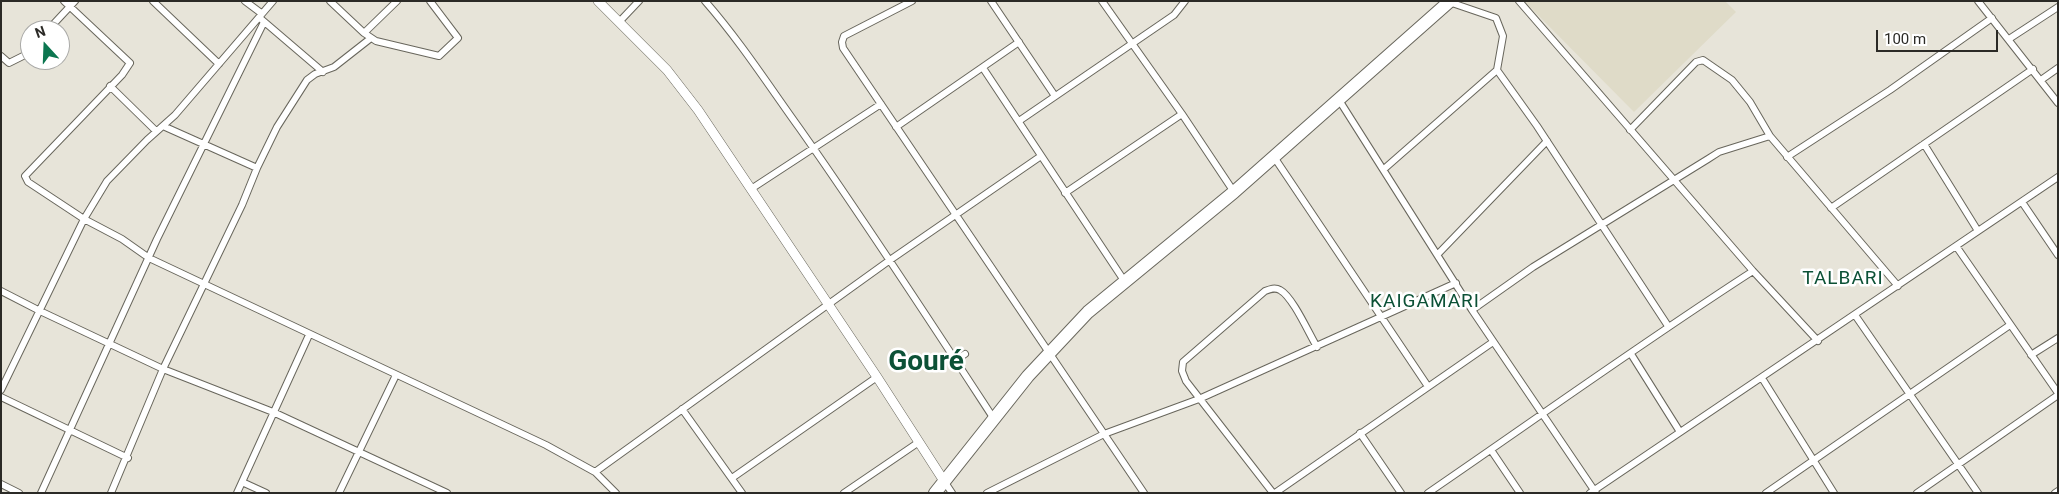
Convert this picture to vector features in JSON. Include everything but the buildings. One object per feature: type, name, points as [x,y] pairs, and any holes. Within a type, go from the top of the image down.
[{"type":"highway","points":[[935,493],[1048,353],[1088,312],[1234,192],[1450,2]]},
{"type":"main road","points":[[598,1],[667,70],[698,110],[877,377],[944,481]]},
{"type":"street","points":[[152,1],[218,64]]},
{"type":"street","points":[[245,1],[260,15],[264,22],[323,72]]},
{"type":"street","points":[[1,390],[84,219],[107,181],[156,131],[175,115],[273,1]]},
{"type":"street","points":[[330,1],[371,38],[420,53],[442,55],[458,38],[430,1]]},
{"type":"street","points":[[364,33],[397,1]]},
{"type":"street","points":[[620,22],[639,1]]},
{"type":"street","points":[[705,1],[728,27],[814,149],[890,260],[994,419]]},
{"type":"street","points":[[912,1],[844,36],[843,48],[1144,493]]},
{"type":"street","points":[[991,1],[1055,96]]},
{"type":"street","points":[[1102,1],[1182,114],[1234,192]]},
{"type":"street","points":[[1019,121],[1174,14],[1185,1]]},
{"type":"street","points":[[1519,1],[1753,272],[1818,341]]},
{"type":"street","points":[[1978,1],[2058,103]]},
{"type":"street","points":[[1384,169],[1497,70],[1503,36],[1496,18],[1450,2]]},
{"type":"street","points":[[56,20],[70,3],[130,62],[25,178],[28,182],[84,219],[122,239],[149,258],[546,445],[595,472],[616,493]]},
{"type":"street","points":[[2009,40],[2058,7]]},
{"type":"street","points":[[1787,157],[1890,90],[1992,18]]},
{"type":"street","points":[[40,493],[108,342],[202,144],[264,22]]},
{"type":"street","points":[[111,493],[128,458],[163,369],[242,205],[277,127],[307,80],[315,74],[334,67],[371,38]]},
{"type":"street","points":[[896,127],[984,68],[1018,42]]},
{"type":"street","points":[[1,56],[9,63],[20,58]]},
{"type":"street","points":[[1630,130],[1696,62],[1703,60],[1723,72],[1741,90],[1770,136],[1898,286]]},
{"type":"street","points":[[984,68],[1125,282]]},
{"type":"street","points":[[2041,80],[2058,68]]},
{"type":"street","points":[[1831,208],[2033,69]]},
{"type":"street","points":[[1497,70],[1547,141],[1668,326]]},
{"type":"street","points":[[110,86],[156,131]]},
{"type":"street","points":[[1339,100],[1472,310],[1543,414],[1593,492],[2058,177]]},
{"type":"street","points":[[751,189],[880,104]]},
{"type":"street","points":[[1065,193],[1182,114]]},
{"type":"street","points":[[163,126],[257,168]]},
{"type":"street","points":[[1472,310],[1533,267],[1719,152],[1770,136]]},
{"type":"street","points":[[1438,254],[1547,141]]},
{"type":"street","points":[[1924,144],[1978,232]]},
{"type":"street","points":[[595,472],[829,306],[890,260],[1041,156]]},
{"type":"street","points":[[1274,157],[1427,386]]},
{"type":"street","points":[[2022,202],[2058,255]]},
{"type":"street","points":[[1917,493],[2058,394],[1956,246]]},
{"type":"street","points":[[1428,493],[1631,354],[1668,326],[1753,272]]},
{"type":"street","points":[[987,493],[1104,434],[1199,398],[1383,318],[1456,283]]},
{"type":"street","points":[[1317,347],[1288,298],[1280,290],[1272,288],[1265,291],[1183,362],[1182,371],[1186,381],[1274,493],[1493,342]]},
{"type":"street","points":[[1,290],[40,311],[163,369],[273,412],[447,493]]},
{"type":"street","points":[[1856,315],[1978,493]]},
{"type":"street","points":[[1766,493],[2010,325]]},
{"type":"street","points":[[236,493],[309,334]]},
{"type":"street","points":[[2031,356],[2058,338]]},
{"type":"street","points":[[956,360],[965,354]]},
{"type":"street","points":[[1631,354],[1680,432]]},
{"type":"street","points":[[339,493],[396,375]]},
{"type":"street","points":[[732,478],[877,377]]},
{"type":"street","points":[[1762,378],[1834,493]]},
{"type":"street","points":[[1,398],[128,458]]},
{"type":"street","points":[[682,410],[742,493]]},
{"type":"street","points":[[1360,433],[1401,493]]},
{"type":"street","points":[[844,493],[920,442]]},
{"type":"street","points":[[1491,450],[1520,493]]},
{"type":"street","points":[[944,481],[952,493]]},
{"type":"street","points":[[242,482],[266,493]]},
{"type":"street","points":[[2,484],[8,493]]},
{"type":"street","points":[[2,484],[19,493]]},
{"type":"shaded area","points":[[1524,1],[1725,1],[1736,12],[1634,112]]},
{"type":"district","name":"TALBARI","points":[[1843,279]]},
{"type":"district","name":"KAIGAMARI","points":[[1425,302]]},
{"type":"district","name":"Gouré","points":[[926,363]]}]
